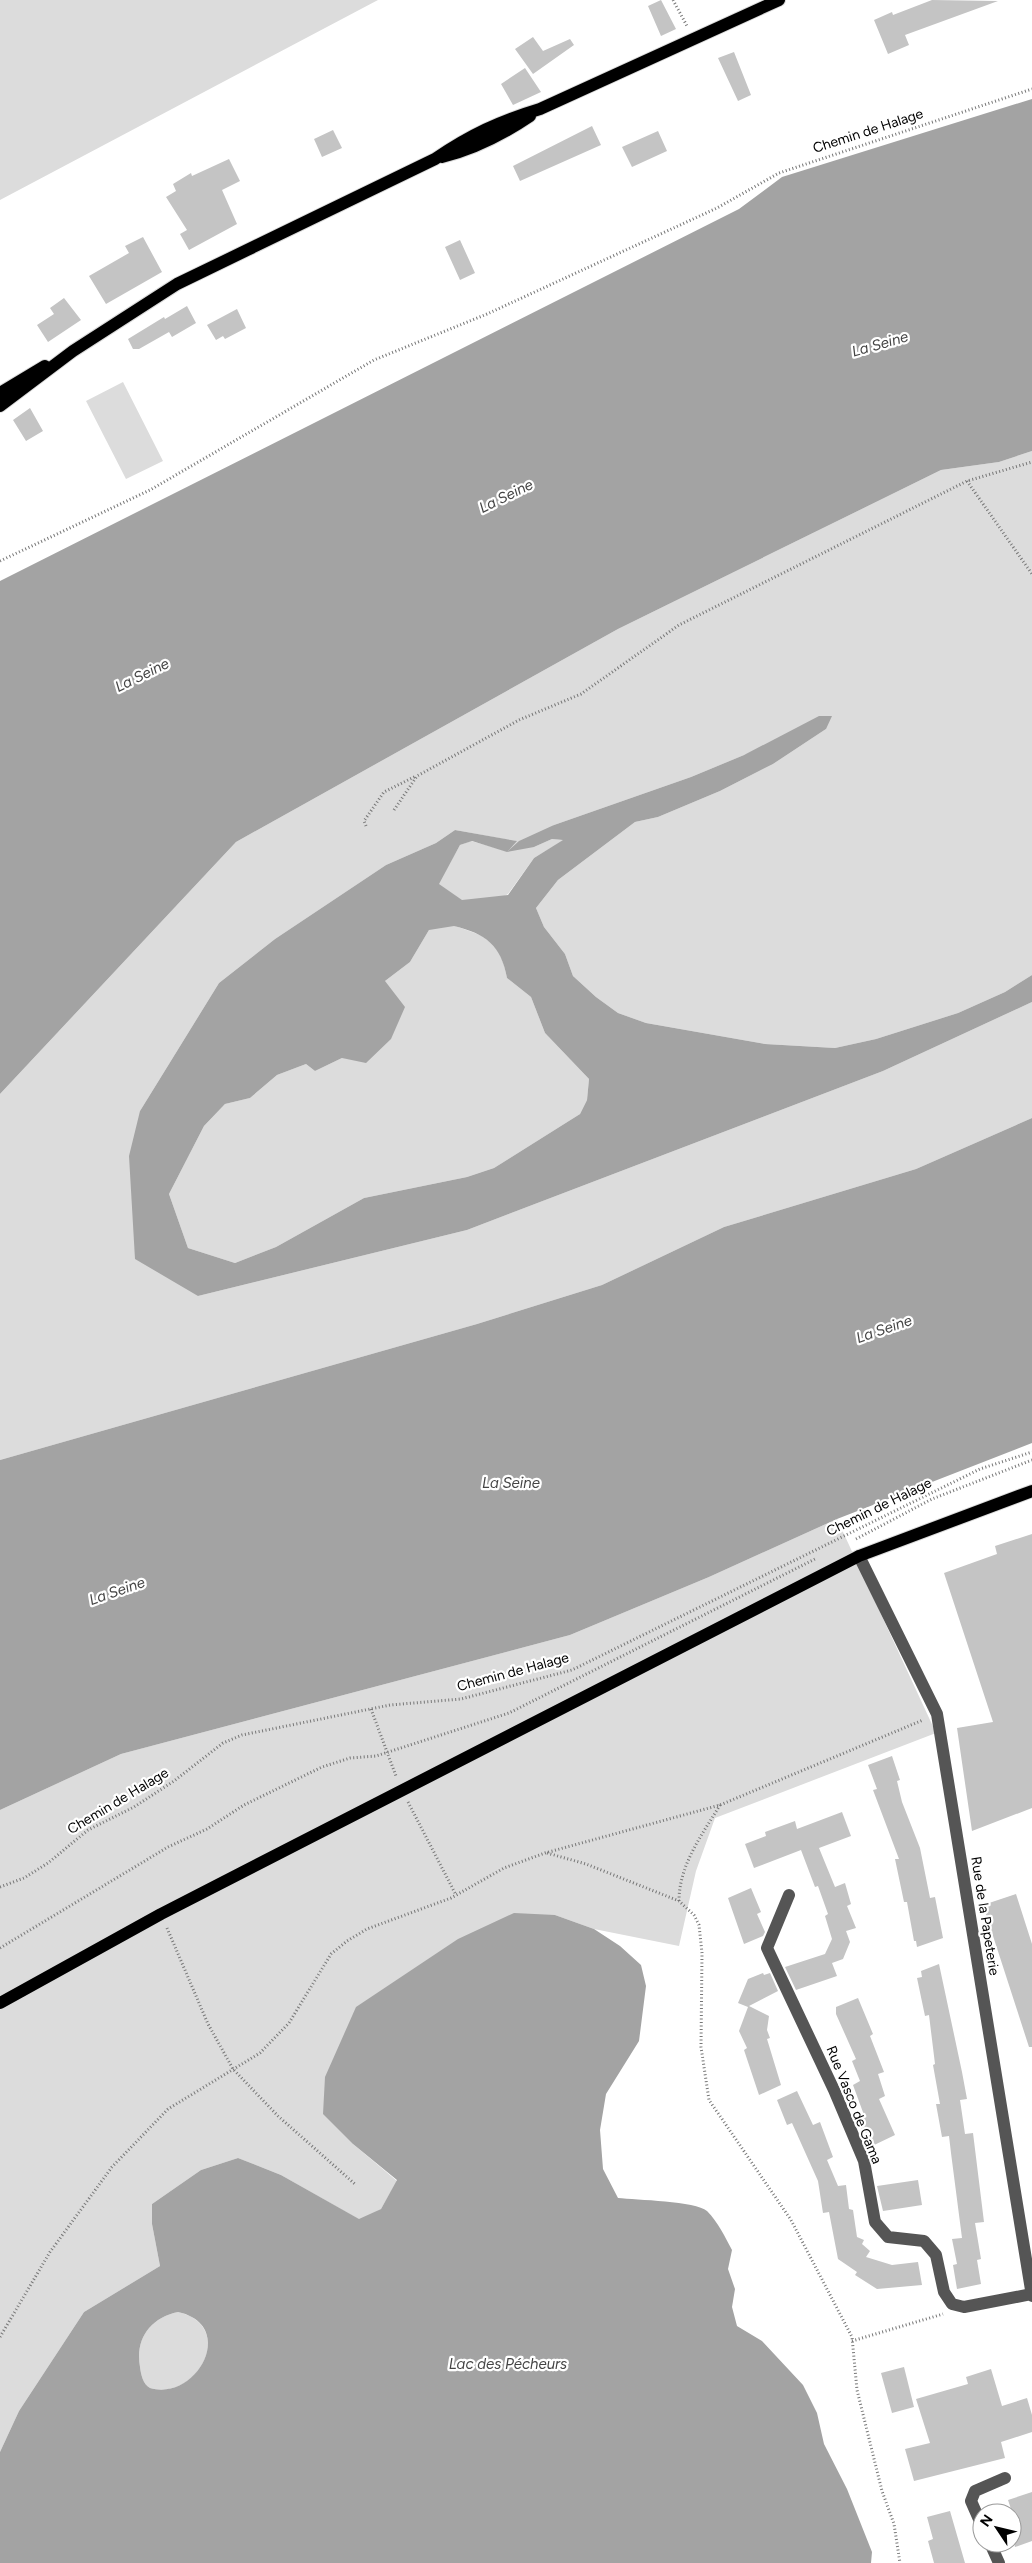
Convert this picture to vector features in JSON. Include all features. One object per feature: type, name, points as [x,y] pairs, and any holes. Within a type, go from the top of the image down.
[{"type":"main road","points":[[0,393],[73,351],[177,284],[435,159],[469,150],[507,132],[540,109],[779,0]]},
{"type":"main road","points":[[0,406],[73,351]]},
{"type":"main road","points":[[0,2003],[161,1914],[859,1556],[1032,1491]]},
{"type":"street","name":"Rue de la Papeterie","points":[[859,1556],[937,1714],[1032,2295]]},
{"type":"street","name":"Rue Vasco de Gama","points":[[789,1895],[767,1948],[834,2090],[864,2161],[876,2222],[888,2237],[924,2240],[936,2255],[944,2292],[952,2304],[960,2306]]},
{"type":"street","points":[[960,2306],[964,2307],[1032,2295]]},
{"type":"street","points":[[972,2503],[971,2501],[975,2491],[1005,2478]]},
{"type":"path","points":[[673,0],[693,38]]},
{"type":"path","name":"Chemin de Halage","points":[[0,561],[150,490],[374,360],[487,314],[717,208],[779,173],[1032,89]]},
{"type":"path","points":[[366,826],[364,821],[384,792],[519,720],[581,694],[679,625],[967,481],[1032,462]]},
{"type":"path","points":[[967,481],[1032,574]]},
{"type":"path","points":[[394,810],[417,776]]},
{"type":"path","name":"Chemin de Halage","points":[[0,1887],[24,1878],[48,1863],[88,1830],[134,1807],[174,1781],[223,1743],[242,1735],[390,1705],[461,1699],[572,1670],[980,1470],[1032,1452]]},
{"type":"path","points":[[855,1539],[932,1499],[1032,1460]]},
{"type":"path","points":[[0,1948],[168,1847],[206,1829],[244,1805],[322,1767],[350,1758],[376,1756],[509,1712],[771,1579],[821,1556]]},
{"type":"path","points":[[0,2337],[50,2252],[112,2167],[168,2109],[260,2053],[289,2023],[331,1954],[347,1940],[367,1929],[451,1898],[504,1868],[544,1852],[720,1805],[937,1714]]},
{"type":"path","points":[[679,1901],[679,1888],[691,1854],[720,1805]]},
{"type":"path","points":[[544,1852],[586,1864],[679,1901],[694,1915],[699,1924],[702,1953],[701,2047],[709,2100],[791,2220],[852,2341],[857,2390],[882,2491],[894,2524],[900,2563]]},
{"type":"path","points":[[161,1914],[208,2024],[233,2070],[278,2116],[356,2185]]},
{"type":"path","points":[[852,2341],[951,2312],[960,2306]]},
{"type":"shaded area","points":[[0,0],[378,0],[0,200]]},
{"type":"shaded area","points":[[123,382],[163,461],[126,479],[86,401]]},
{"type":"shaded area","points":[[1032,451],[1032,975],[1005,992],[958,1013],[876,1039],[835,1048],[765,1044],[646,1023],[618,1013],[596,997],[573,976],[565,954],[544,927],[536,908],[558,880],[635,822],[658,817],[720,791],[773,764],[826,729],[744,755],[691,777],[554,825],[534,847],[552,839],[564,840],[534,858],[508,894],[455,926],[491,942],[501,956],[507,978],[531,997],[545,1033],[589,1079],[587,1100],[580,1114],[494,1168],[467,1177],[364,1198],[276,1247],[235,1263],[188,1248],[169,1194],[204,1126],[225,1104],[250,1098],[277,1075],[306,1064],[315,1071],[342,1058],[385,981],[410,962],[429,930],[438,884],[460,845],[471,841],[507,851],[516,841],[455,830],[436,843],[386,865],[275,939],[219,983],[140,1111],[198,1296],[467,1230],[883,1071],[1032,1002],[1032,1118],[916,1169],[724,1227],[602,1285],[477,1324],[0,1460],[0,1094],[236,842],[618,629],[941,470],[999,462]]},
{"type":"shaded area","points":[[837,1519],[936,1733],[715,1818],[696,1871],[679,1946],[594,1929],[555,1915],[353,2144],[397,2181],[381,2209],[360,2220],[281,2175],[238,2158],[201,2170],[152,2204],[152,2224],[160,2266],[84,2312],[19,2411],[0,2452],[0,1810],[121,1754],[570,1635],[709,1577]]},
{"type":"shaded area","points":[[178,2312],[196,2320],[206,2332],[208,2346],[204,2360],[195,2374],[183,2384],[167,2389],[150,2388],[144,2382],[140,2370],[139,2357],[142,2339],[152,2325],[160,2319]]},
{"type":"water","points":[[1032,99],[1032,451],[999,462],[941,470],[618,629],[236,842],[0,1094],[0,581],[739,209],[782,177]]},
{"type":"water","points":[[819,716],[832,716],[826,729],[773,764],[720,791],[658,817],[635,822],[558,880],[536,908],[544,927],[565,954],[573,976],[596,997],[618,1013],[646,1023],[765,1044],[835,1048],[876,1039],[958,1013],[1005,992],[1032,975],[1032,1002],[883,1071],[467,1230],[198,1296],[135,1259],[129,1156],[140,1111],[219,983],[275,939],[386,865],[436,843],[455,830],[517,841],[507,852],[519,841],[554,825],[691,777],[744,755]],"holes":[[[552,839],[563,840],[534,858],[508,895],[462,900],[439,884],[460,845],[472,841],[507,852],[534,847]],[[454,926],[483,937],[496,949],[501,957],[507,978],[531,997],[545,1033],[589,1079],[587,1100],[580,1114],[494,1168],[467,1177],[364,1198],[276,1247],[235,1263],[188,1248],[169,1194],[204,1126],[225,1104],[250,1098],[277,1075],[306,1064],[315,1071],[342,1058],[366,1063],[391,1039],[405,1007],[385,981],[410,962],[429,930]]]},
{"type":"water","name":"La Seine","points":[[1032,1118],[1032,1443],[837,1519],[709,1577],[570,1635],[121,1754],[0,1810],[0,1460],[477,1324],[602,1285],[724,1227],[916,1169]]},
{"type":"water","name":"Lac des Pécheurs","points":[[514,1913],[555,1915],[594,1929],[620,1946],[641,1965],[646,1986],[639,2041],[606,2094],[600,2130],[603,2169],[618,2198],[691,2205],[707,2211],[718,2225],[732,2250],[728,2269],[735,2289],[732,2307],[737,2326],[762,2341],[803,2385],[817,2413],[824,2444],[847,2489],[872,2552],[871,2563],[0,2563],[0,2452],[19,2411],[84,2312],[160,2266],[152,2224],[152,2204],[201,2170],[238,2158],[281,2175],[359,2219],[381,2209],[397,2180],[353,2144],[323,2114],[325,2077],[356,2007],[458,1939]],"holes":[[[178,2312],[196,2320],[206,2331],[208,2345],[204,2360],[195,2374],[183,2384],[167,2389],[150,2388],[143,2379],[139,2357],[142,2339],[147,2331],[160,2319]]]},
{"type":"building","points":[[661,0],[676,29],[661,36],[648,6]]},
{"type":"building","points":[[932,0],[998,1],[905,35],[909,45],[888,54],[874,20],[892,12],[893,15]]},
{"type":"building","points":[[533,37],[543,51],[570,39],[574,45],[533,74],[515,49]]},
{"type":"building","points":[[734,52],[751,95],[738,101],[718,58]]},
{"type":"building","points":[[525,68],[541,92],[513,105],[501,84]]},
{"type":"building","points":[[592,126],[601,145],[520,181],[513,166]]},
{"type":"building","points":[[333,130],[342,148],[322,157],[314,139]]},
{"type":"building","points":[[658,131],[667,151],[632,167],[622,147]]},
{"type":"building","points":[[229,159],[240,181],[222,190],[237,224],[189,250],[180,234],[187,230],[166,197],[176,191],[173,184],[191,173],[192,176]]},
{"type":"building","points":[[143,237],[162,272],[106,304],[89,276],[129,253],[125,246]]},
{"type":"building","points":[[460,240],[475,273],[460,280],[445,247]]},
{"type":"building","points":[[64,298],[81,320],[48,342],[37,325],[54,314],[50,308]]},
{"type":"building","points":[[187,306],[196,323],[172,337],[169,332],[139,349],[133,349],[128,339],[164,317],[165,319]]},
{"type":"building","points":[[237,309],[246,328],[225,339],[223,336],[216,340],[207,325]]},
{"type":"building","points":[[30,408],[43,431],[26,441],[13,420]]},
{"type":"building","points":[[1032,1534],[1032,1808],[972,1831],[957,1728],[993,1722],[944,1573],[997,1554],[995,1546]]},
{"type":"building","points":[[892,1756],[900,1780],[897,1781],[902,1802],[920,1848],[930,1898],[935,1897],[943,1938],[917,1947],[916,1941],[914,1941],[907,1902],[904,1902],[895,1859],[899,1859],[873,1790],[877,1789],[868,1765]]},
{"type":"building","points":[[842,1812],[851,1836],[819,1848],[835,1887],[845,1883],[851,1904],[847,1906],[856,1928],[846,1931],[850,1942],[843,1959],[832,1963],[837,1976],[796,1990],[785,1967],[825,1954],[832,1939],[825,1916],[828,1914],[818,1886],[815,1887],[801,1850],[754,1868],[745,1844],[766,1836],[765,1832],[795,1821],[797,1829]]},
{"type":"building","points":[[751,1888],[761,1912],[757,1914],[765,1932],[763,1936],[744,1944],[728,1898]]},
{"type":"building","points":[[1016,1894],[1032,1944],[1032,2047],[1029,2047],[983,1905]]},
{"type":"building","points":[[939,1964],[967,2099],[960,2100],[965,2134],[973,2133],[984,2222],[975,2223],[981,2259],[977,2260],[981,2284],[957,2289],[953,2265],[957,2264],[952,2239],[962,2238],[949,2136],[942,2137],[936,2104],[940,2104],[933,2065],[935,2064],[929,2015],[925,2016],[917,1978],[922,1977],[921,1971]]},
{"type":"building","points":[[763,1973],[764,1975],[770,1973],[778,1991],[749,2006],[769,2016],[767,2030],[770,2038],[767,2039],[781,2085],[759,2095],[744,2050],[747,2048],[739,2031],[748,2007],[738,2003],[748,1979]]},
{"type":"building","points":[[858,1998],[873,2034],[870,2036],[884,2072],[878,2074],[885,2096],[879,2099],[895,2135],[870,2147],[857,2119],[864,2115],[853,2085],[860,2081],[852,2061],[856,2059],[836,2014],[836,2007]]},
{"type":"building","points":[[797,2091],[813,2125],[820,2122],[833,2157],[827,2160],[838,2186],[846,2185],[849,2209],[853,2210],[857,2237],[864,2240],[862,2244],[870,2251],[866,2257],[892,2265],[918,2262],[922,2285],[877,2289],[855,2275],[857,2272],[838,2259],[829,2212],[823,2213],[818,2181],[792,2123],[787,2125],[777,2100]]},
{"type":"building","points":[[918,2180],[922,2205],[883,2211],[877,2186]]},
{"type":"building","points":[[904,2367],[914,2407],[892,2413],[881,2373]]},
{"type":"building","points":[[991,2369],[1002,2406],[1027,2398],[1032,2415],[1032,2432],[1001,2442],[1005,2458],[914,2481],[905,2449],[930,2443],[916,2399],[968,2384],[966,2377]]},
{"type":"building","points":[[1032,2492],[1032,2541],[1022,2545],[1022,2503],[1009,2503],[1008,2500]]},
{"type":"building","points":[[950,2511],[965,2563],[934,2563],[928,2541],[933,2539],[927,2517]]}]
